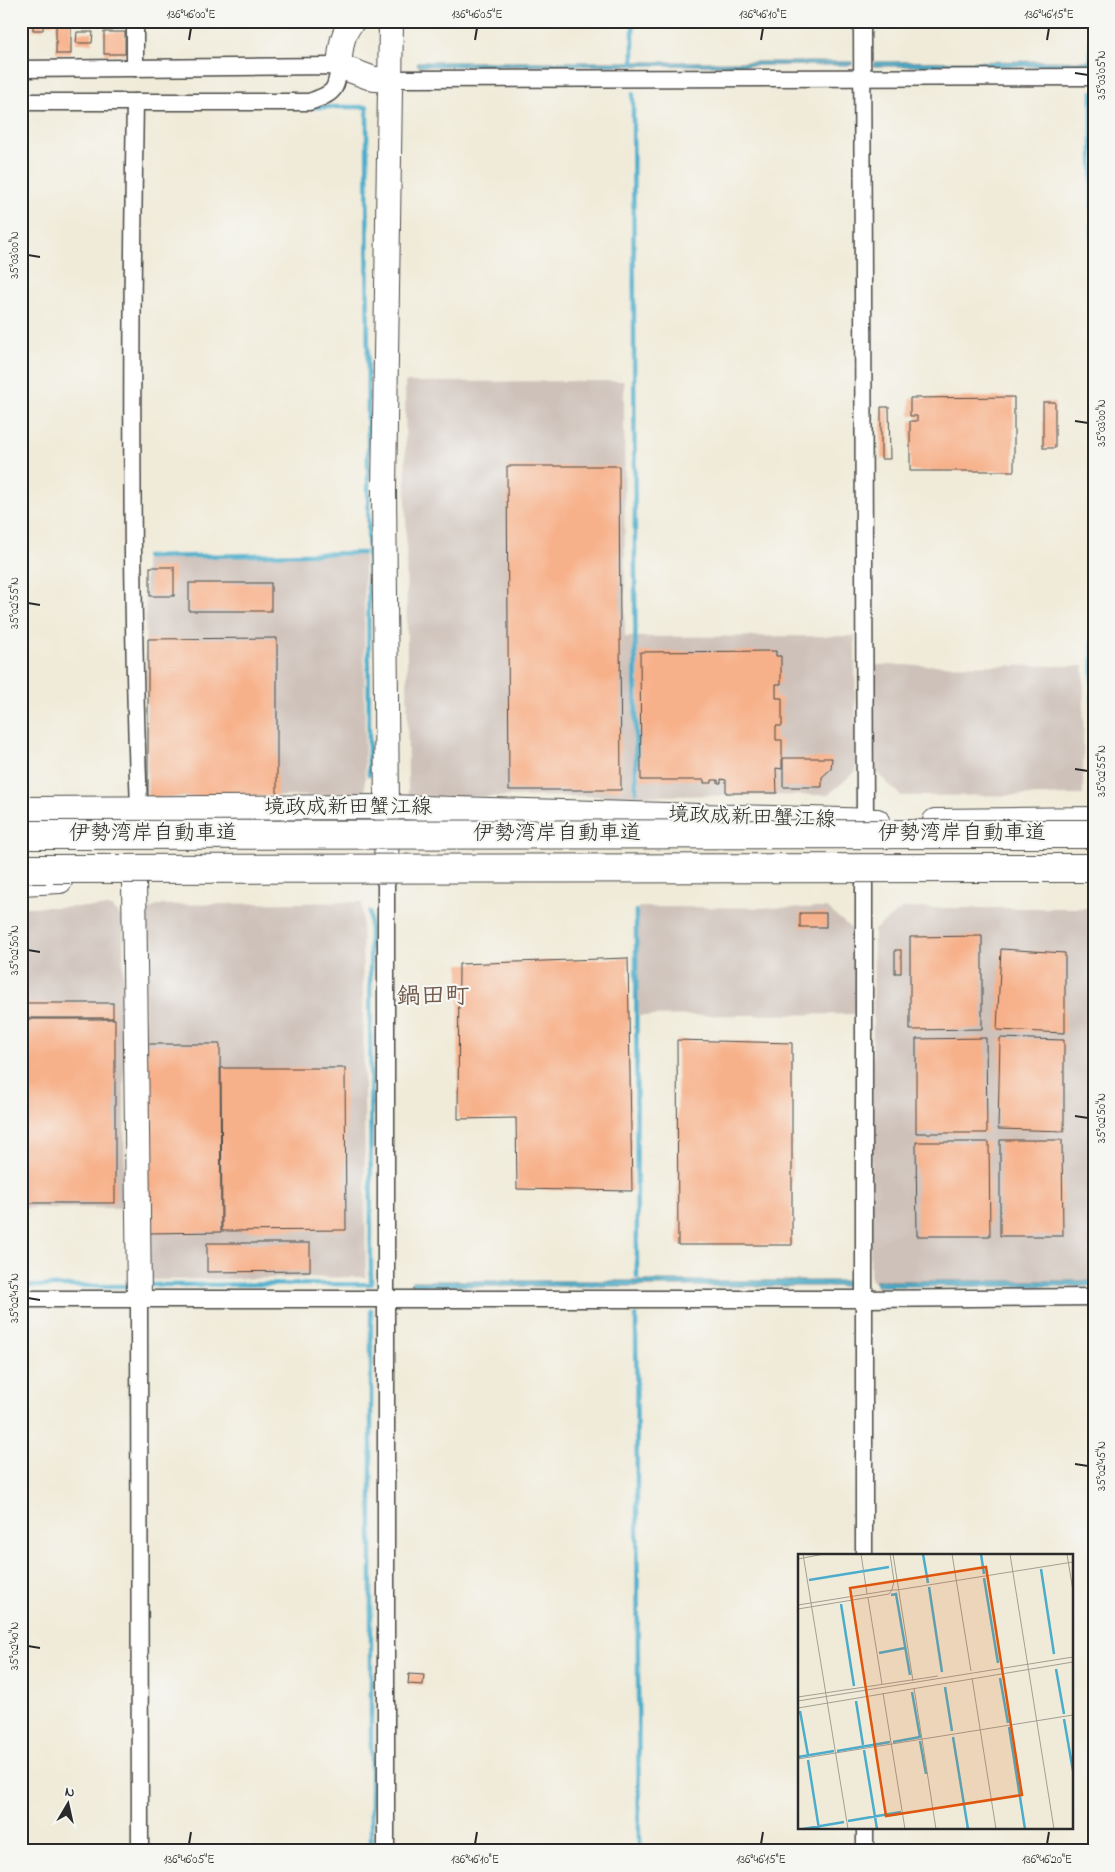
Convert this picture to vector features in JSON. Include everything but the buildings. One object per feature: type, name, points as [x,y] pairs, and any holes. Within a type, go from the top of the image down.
[{"type":"highway","name":"伊勢湾岸自動車道","points":[[21,835],[1094,834]]},
{"type":"highway","name":"伊勢湾岸自動車道","points":[[21,869],[1094,868]]},
{"type":"main road","points":[[353,21],[346,29],[339,66],[374,79],[391,78]]},
{"type":"main road","points":[[386,876],[384,490],[391,21]]},
{"type":"main road","name":"境政成新田蟹江線","points":[[21,809],[387,807],[865,821],[1094,820]]},
{"type":"main road","points":[[21,883],[134,878],[386,876],[864,874],[1094,878]]},
{"type":"main road","points":[[134,878],[139,1298]]},
{"type":"street","points":[[135,21],[135,68]]},
{"type":"street","points":[[862,21],[865,821]]},
{"type":"street","points":[[21,69],[339,66],[337,85],[327,95],[309,102],[21,102]]},
{"type":"street","points":[[391,78],[1094,77]]},
{"type":"street","points":[[135,102],[132,275],[133,615],[138,808]]},
{"type":"street","points":[[864,874],[864,1554]]},
{"type":"street","points":[[386,876],[386,1851]]},
{"type":"street","points":[[21,1299],[863,1299],[1094,1297]]},
{"type":"street","points":[[139,1298],[140,1851]]},
{"type":"street","points":[[865,1830],[865,1851]]},
{"type":"shaded area","points":[[624,381],[625,637],[855,636],[856,771],[828,795],[408,797],[405,382]]},
{"type":"shaded area","points":[[364,555],[365,795],[147,798],[145,559]]},
{"type":"shaded area","points":[[872,665],[1084,666],[1083,795],[901,796],[877,773],[873,773]]},
{"type":"shaded area","points":[[362,902],[366,1277],[144,1280],[145,913],[157,905]]},
{"type":"shaded area","points":[[21,907],[112,907],[123,918],[125,1208],[21,1208]]},
{"type":"shaded area","points":[[638,907],[827,908],[854,931],[859,931],[860,1014],[638,1016]]},
{"type":"shaded area","points":[[903,908],[1090,908],[1092,1281],[872,1281],[870,1275],[874,930]]},
{"type":"water","points":[[1094,61],[1094,66],[873,66],[874,62]]},
{"type":"water","points":[[417,62],[852,62],[852,65],[418,66]]},
{"type":"water","points":[[412,1281],[855,1281],[855,1286],[410,1286]]},
{"type":"water","points":[[875,1281],[1094,1281],[1094,1286],[876,1286]]},
{"type":"waterway","points":[[633,21],[633,64]]},
{"type":"waterway","points":[[1091,21],[1091,59]]},
{"type":"waterway","points":[[1092,92],[1093,787]]},
{"type":"waterway","points":[[633,94],[636,792]]},
{"type":"waterway","points":[[314,107],[367,107],[369,775]]},
{"type":"waterway","points":[[146,557],[363,553]]},
{"type":"waterway","points":[[636,911],[637,1277]]},
{"type":"waterway","points":[[1092,911],[1094,1089]]},
{"type":"waterway","points":[[149,1285],[371,1284],[370,912]]},
{"type":"waterway","points":[[21,1286],[128,1286]]},
{"type":"waterway","points":[[371,1310],[371,1851]]},
{"type":"waterway","points":[[636,1316],[639,1851]]},
{"type":"district","name":"鍋田町","points":[[433,997]]}]
